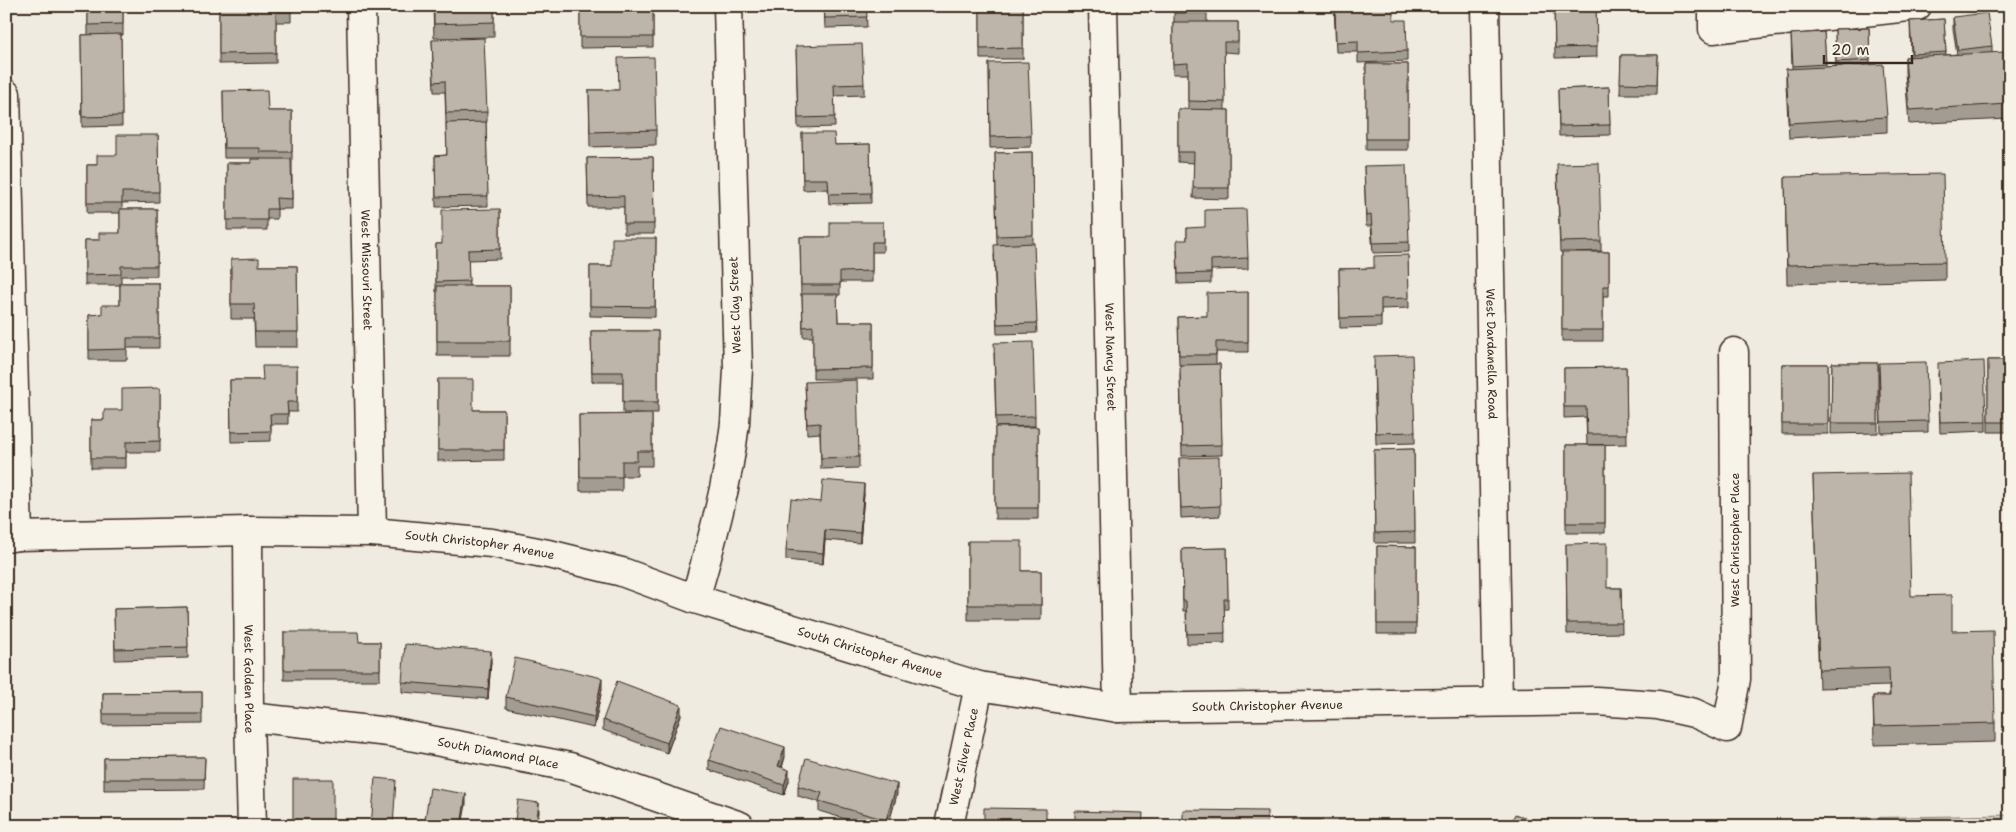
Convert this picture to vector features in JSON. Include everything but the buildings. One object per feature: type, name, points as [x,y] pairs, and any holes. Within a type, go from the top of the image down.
[{"type":"street","name":"West Missouri Street","points":[[362,6],[372,532]]},
{"type":"street","name":"West Clay Street","points":[[695,599],[714,534],[726,480],[735,423],[738,369],[728,6]]},
{"type":"street","name":"West Nancy Street","points":[[1103,6],[1118,708]]},
{"type":"street","name":"West Dardanella Road","points":[[1485,6],[1498,702]]},
{"type":"street","points":[[1713,6],[1713,29],[1917,6]]},
{"type":"street","points":[[6,94],[12,537]]},
{"type":"street","name":"West Christopher Place","points":[[1727,728],[1736,679],[1734,352]]},
{"type":"street","name":"South Christopher Avenue","points":[[12,537],[248,531],[372,532],[492,543],[622,572],[695,599],[979,686],[1118,708],[1596,701],[1658,705],[1694,713],[1727,728]]},
{"type":"street","name":"West Golden Place","points":[[248,531],[249,717],[252,826]]},
{"type":"street","name":"West Silver Place","points":[[949,826],[979,686]]},
{"type":"street","name":"South Diamond Place","points":[[249,717],[389,732],[570,767],[740,826]]},
{"type":"shaded area","points":[[2010,815],[2010,826],[1852,826],[1853,818]]}]
